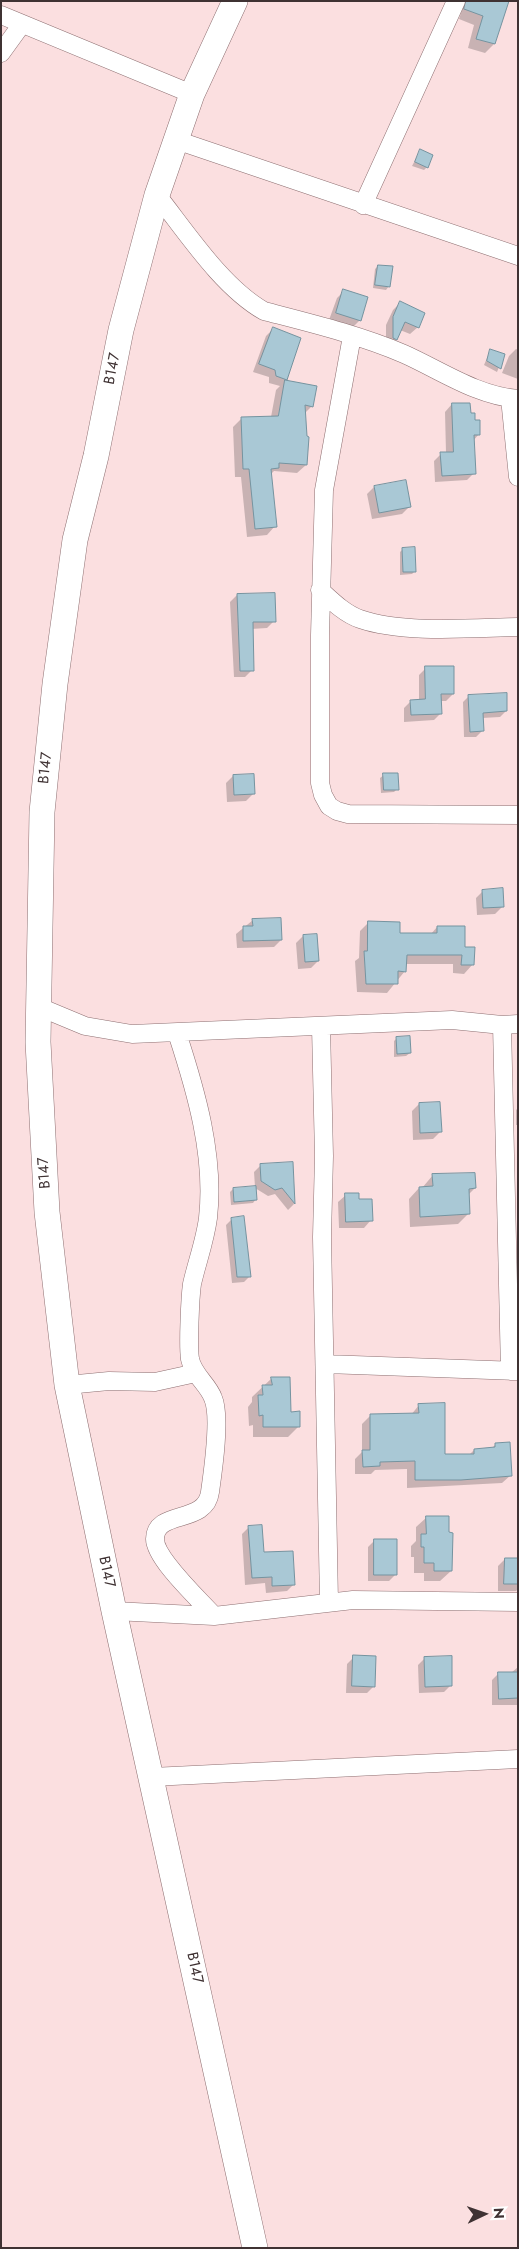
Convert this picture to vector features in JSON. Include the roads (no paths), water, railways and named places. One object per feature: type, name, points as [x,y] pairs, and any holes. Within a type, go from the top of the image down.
[{"type":"main road","name":"B147","points":[[235,1],[192,94],[156,195],[121,330],[71,569],[55,684],[42,812],[37,1006],[47,1212],[67,1385],[114,1611],[256,2248]]},
{"type":"street","points":[[363,205],[456,1]]},
{"type":"street","points":[[1,15],[192,94]]},
{"type":"street","points":[[1,53],[22,24]]},
{"type":"street","points":[[176,140],[518,256]]},
{"type":"street","points":[[156,195],[201,251],[247,301],[264,311],[352,336],[403,354],[458,381],[514,399],[518,477]]},
{"type":"street","points":[[352,336],[324,490],[320,590],[320,783],[323,795],[329,806],[338,812],[362,816],[518,815]]},
{"type":"street","points":[[320,590],[346,612],[359,619],[377,623],[431,628],[518,627]]},
{"type":"street","points":[[37,1006],[99,1030],[132,1034],[452,1020],[510,1025],[514,1371],[326,1364]]},
{"type":"street","points":[[321,1027],[324,1156],[322,1237],[326,1364],[329,1602]]},
{"type":"street","points":[[177,1033],[192,1080],[209,1178],[208,1219],[191,1296],[190,1360],[196,1373],[206,1384],[214,1399],[215,1444],[210,1494],[200,1510],[170,1519],[160,1527],[155,1537],[156,1546],[163,1558],[214,1616]]},
{"type":"street","points":[[67,1385],[109,1381],[155,1382],[196,1373]]},
{"type":"street","points":[[114,1611],[214,1616],[352,1600],[518,1602]]},
{"type":"street","points":[[152,1777],[518,1759]]}]
